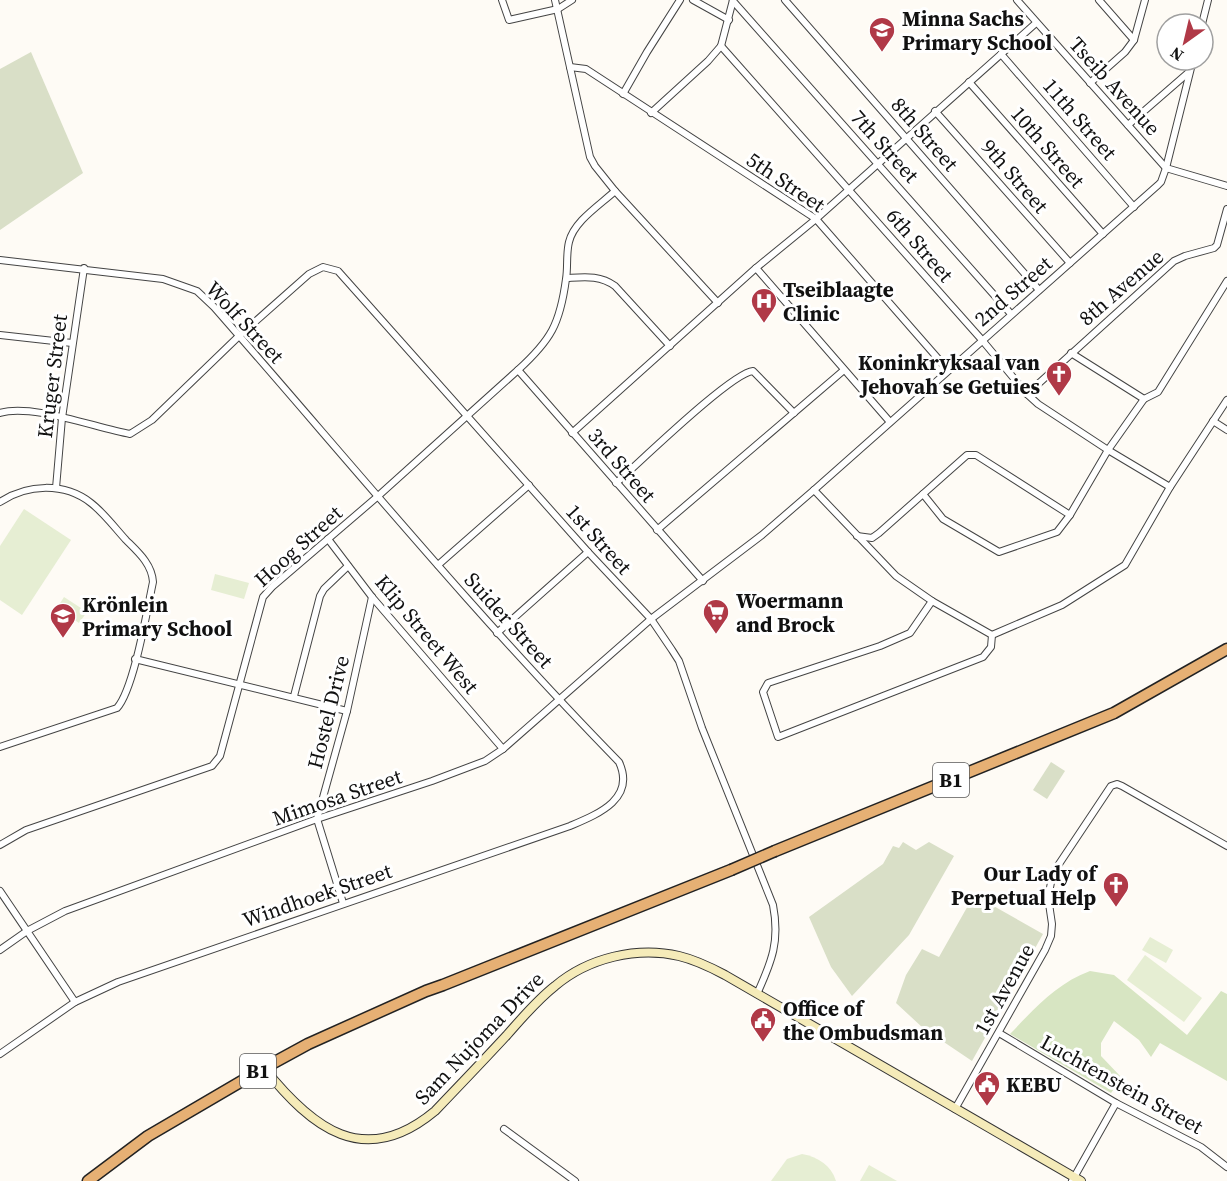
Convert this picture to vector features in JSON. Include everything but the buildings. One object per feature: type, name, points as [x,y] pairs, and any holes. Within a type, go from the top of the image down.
[{"type":"highway","name":"B1","points":[[88,1181],[122,1153],[148,1136],[319,1040],[426,991],[1106,717],[1126,708],[1227,649]]},
{"type":"highway","name":"B1","points":[[93,1181],[186,1119],[266,1070]]},
{"type":"main road","name":"Sam Nujoma Drive","points":[[266,1070],[297,1105],[313,1120],[329,1130],[353,1138],[377,1139],[408,1131],[435,1111],[540,998],[572,973],[592,962],[636,953],[677,955],[711,968],[1076,1180]]},
{"type":"street","points":[[502,0],[509,20],[558,9],[572,0]]},
{"type":"street","points":[[555,0],[590,157],[615,191],[718,303]]},
{"type":"street","points":[[623,94],[680,0]]},
{"type":"street","points":[[693,0],[729,20]]},
{"type":"street","name":"8th Street","points":[[785,0],[1039,290]]},
{"type":"street","name":"Tseib Avenue","points":[[1017,0],[1166,168]]},
{"type":"street","points":[[1099,0],[1134,40]]},
{"type":"street","points":[[1090,83],[1125,52],[1134,40],[1145,0]]},
{"type":"street","points":[[651,113],[708,61],[721,46],[733,1]]},
{"type":"street","name":"7th Street","points":[[733,1],[1011,314]]},
{"type":"street","points":[[572,433],[756,268],[816,219],[1036,23]]},
{"type":"street","name":"6th Street","points":[[721,46],[982,340],[1027,394],[1038,404],[1108,450],[1170,487]]},
{"type":"street","name":"11th Street","points":[[1001,54],[1134,207]]},
{"type":"street","name":"5th Street","points":[[570,67],[586,69],[816,219],[948,370]]},
{"type":"street","points":[[1128,125],[1189,72]]},
{"type":"street","name":"2nd Street","points":[[651,619],[762,535],[1161,182],[1190,72]]},
{"type":"street","name":"10th Street","points":[[969,82],[1103,234]]},
{"type":"street","name":"9th Street","points":[[935,111],[1070,263]]},
{"type":"street","points":[[1166,168],[1227,186]]},
{"type":"street","name":"Hoog Street","points":[[0,845],[27,830],[212,766],[220,756],[263,597],[539,351],[554,331],[562,304],[567,278],[568,242],[581,222],[615,191]]},
{"type":"street","name":"8th Avenue","points":[[1027,394],[1174,261],[1214,248],[1217,245],[1227,209]]},
{"type":"street","name":"Wolf Street","points":[[0,260],[163,279],[197,291],[239,336],[377,497]]},
{"type":"street","name":"1st Street","points":[[62,418],[130,434],[152,420],[239,336],[309,274],[323,267],[338,271],[588,552],[651,619],[679,661],[702,728],[773,905],[777,925],[776,945],[757,994]]},
{"type":"street","name":"Kruger Street","points":[[56,488],[62,418],[84,268]]},
{"type":"street","points":[[756,268],[890,422]]},
{"type":"street","points":[[567,278],[605,279],[615,286],[670,346]]},
{"type":"street","points":[[923,494],[943,519],[999,552],[1057,532],[1070,515],[1108,450],[1144,399],[1158,392],[1227,281]]},
{"type":"street","points":[[0,335],[72,343]]},
{"type":"street","points":[[1071,353],[1144,399]]},
{"type":"street","name":"3rd Street","points":[[518,370],[703,581]]},
{"type":"street","points":[[657,530],[844,370]]},
{"type":"street","points":[[616,483],[742,373],[753,371],[794,413]]},
{"type":"street","points":[[992,635],[1062,605],[1125,565],[1170,487],[1227,400]]},
{"type":"street","points":[[0,413],[15,410],[62,418]]},
{"type":"street","points":[[1213,421],[1227,430]]},
{"type":"street","points":[[857,536],[872,538],[967,455],[976,455],[1070,515]]},
{"type":"street","points":[[438,565],[529,485]]},
{"type":"street","points":[[0,502],[21,490],[56,488],[75,494],[95,506],[149,566],[153,582],[135,659],[124,697],[117,708],[0,747]]},
{"type":"street","points":[[814,490],[896,576],[932,601],[992,635]]},
{"type":"street","name":"Suider Street","points":[[377,497],[497,633],[619,762]]},
{"type":"street","name":"Klip Street West","points":[[328,539],[372,597],[503,749]]},
{"type":"street","points":[[497,633],[588,552]]},
{"type":"street","points":[[294,696],[320,596],[324,589],[348,566]]},
{"type":"street","name":"Hostel Drive","points":[[317,819],[347,711],[372,597]]},
{"type":"street","points":[[932,601],[910,633],[880,646],[768,683],[763,692],[778,737],[983,657],[991,647],[992,635]]},
{"type":"street","name":"Mimosa Street","points":[[0,950],[27,931],[65,911],[317,819],[432,782],[485,761],[503,749],[651,619]]},
{"type":"street","points":[[135,659],[294,696],[347,711]]},
{"type":"street","name":"Windhoek Street","points":[[0,1054],[75,1002],[118,982],[591,817],[612,803],[620,794],[625,783],[624,772],[619,762]]},
{"type":"street","name":"1st Avenue","points":[[955,1109],[1046,950],[1052,924],[1047,897],[1053,873],[1111,786],[1117,784],[1122,786],[1227,846]]},
{"type":"street","points":[[317,819],[343,903]]},
{"type":"street","points":[[0,891],[75,1002]]},
{"type":"street","name":"Luchtenstein Street","points":[[999,1033],[1116,1103],[1201,1147],[1227,1167]]},
{"type":"street","points":[[1076,1180],[1116,1103]]},
{"type":"street","points":[[504,1129],[575,1181]]},
{"type":"green space","points":[[31,52],[83,173],[0,230],[0,69]]},
{"type":"green space","points":[[24,509],[71,540],[22,615],[0,600],[0,546]]},
{"type":"green space","points":[[215,574],[249,583],[244,599],[211,590]]},
{"type":"green space","points":[[64,597],[87,612],[79,623],[57,608]]},
{"type":"green space","points":[[1051,762],[1065,771],[1047,799],[1033,790]]},
{"type":"green space","points":[[903,842],[916,850],[929,842],[954,856],[909,935],[852,996],[831,967],[809,917],[883,864],[893,846],[899,848]]},
{"type":"green space","points":[[974,895],[1043,934],[972,1061],[923,1028],[896,1003],[906,975],[922,949],[939,957]]},
{"type":"green space","points":[[1150,937],[1173,950],[1166,963],[1142,950]]},
{"type":"green space","points":[[1145,955],[1202,998],[1184,1022],[1127,980]]},
{"type":"green space","points":[[1090,971],[1114,975],[1187,1035],[1221,991],[1227,994],[1227,1081],[1160,1043],[1151,1057],[1139,1040],[1114,1021],[1101,1043],[1101,1056],[1122,1078],[1111,1093],[1010,1034],[1037,1006],[1067,982]]},
{"type":"green space","points":[[802,1154],[823,1163],[831,1170],[836,1181],[771,1181],[787,1159]]},
{"type":"green space","points":[[869,1165],[897,1181],[860,1181]]},
{"type":"place","name":"Minna Sachs Primary School","points":[[882,53]]},
{"type":"place","name":"Tseiblaagte Clinic","points":[[764,324]]},
{"type":"place","name":"Koninkryksaal van Jehovah se Getuies","points":[[1059,397]]},
{"type":"place","name":"Woermann and Brock","points":[[716,635]]},
{"type":"place","name":"Krönlein Primary School","points":[[63,639]]},
{"type":"place","name":"Our Lady of Perpetual Help","points":[[1116,908]]},
{"type":"place","name":"Office of the Ombudsman","points":[[763,1043]]},
{"type":"place","name":"KEBU","points":[[987,1107]]}]
